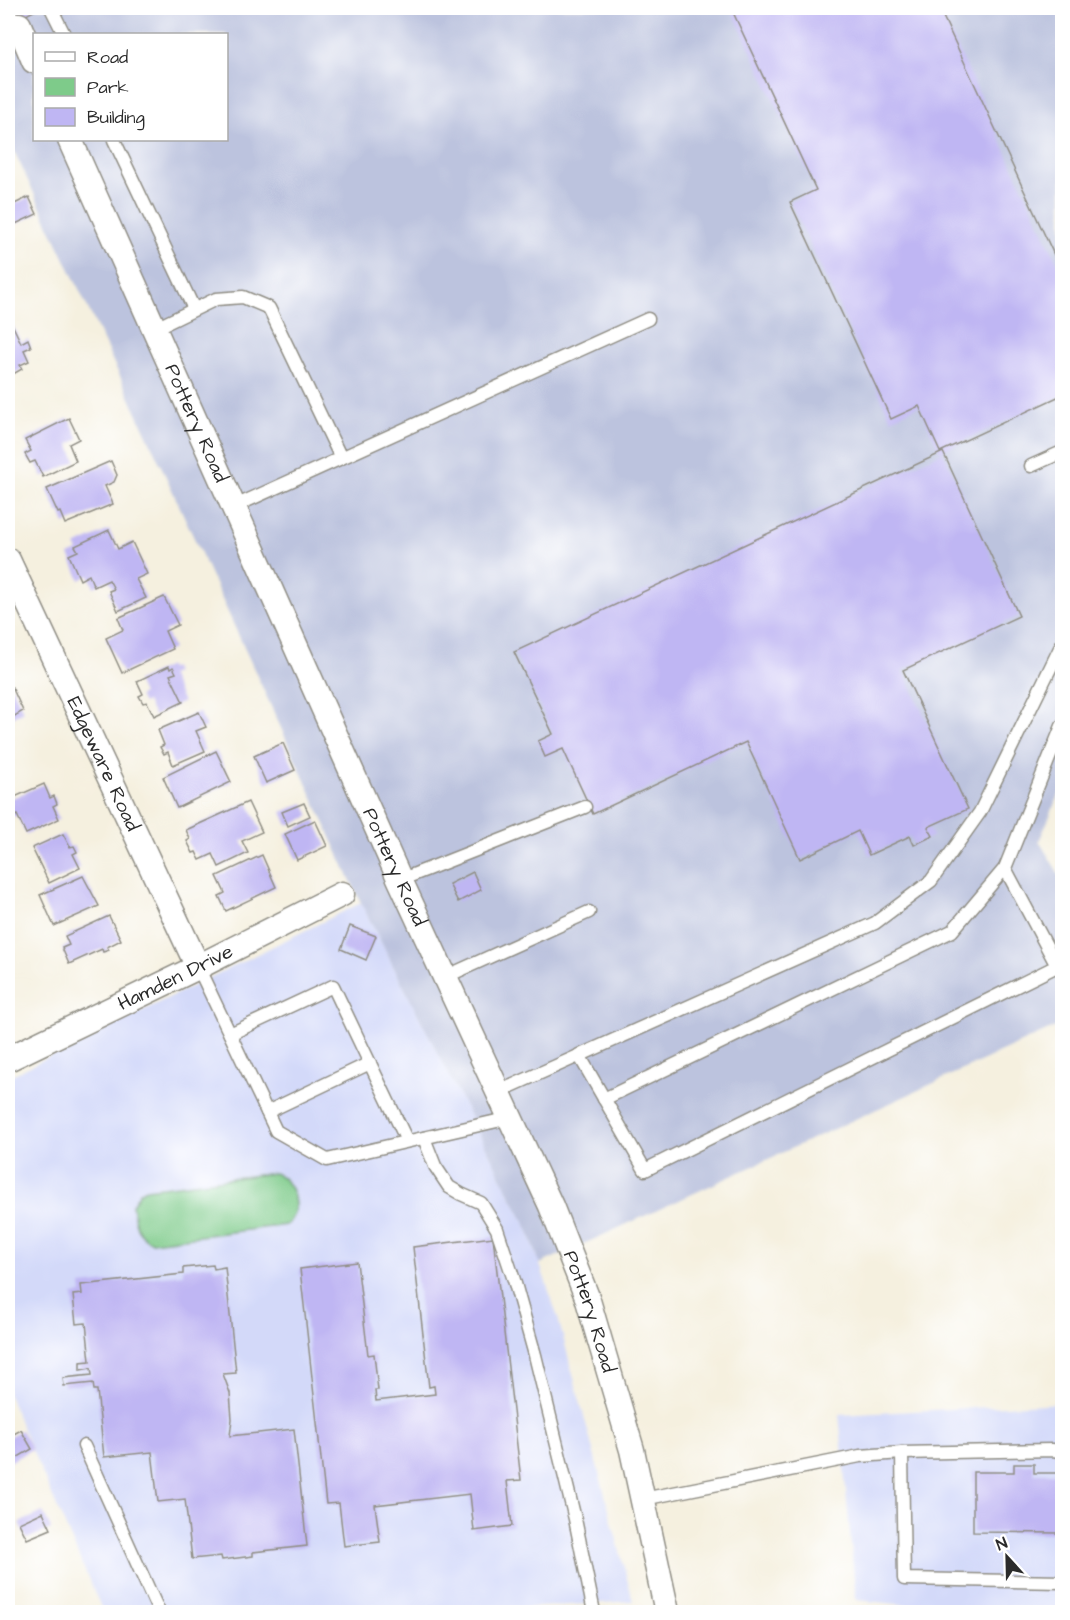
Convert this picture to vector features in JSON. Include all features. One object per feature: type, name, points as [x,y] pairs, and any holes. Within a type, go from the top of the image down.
[{"type":"street","points":[[19,26],[33,59]]},
{"type":"street","name":"Pottery Road","points":[[70,141],[400,880],[551,1206],[587,1297],[632,1450],[667,1612]]},
{"type":"street","name":"Edgeware Road","points":[[8,560],[198,967]]},
{"type":"street","name":"Hamden Drive","points":[[8,1059],[342,894]]},
{"type":"lane","points":[[51,8],[64,33]]},
{"type":"lane","points":[[114,141],[194,309]]},
{"type":"lane","points":[[154,329],[216,299],[243,297],[269,308],[341,458]]},
{"type":"lane","points":[[233,507],[648,319]]},
{"type":"lane","points":[[1031,466],[1062,452]]},
{"type":"lane","points":[[498,1092],[875,923],[931,881],[980,812],[1062,644]]},
{"type":"lane","points":[[604,1099],[952,931],[1005,868],[1062,726]]},
{"type":"lane","points":[[400,880],[585,807]]},
{"type":"lane","points":[[579,1055],[645,1170],[1057,966],[1005,868]]},
{"type":"lane","points":[[445,977],[589,912]]},
{"type":"lane","points":[[198,967],[276,1131],[327,1160],[510,1118]]},
{"type":"lane","points":[[230,1034],[333,986],[407,1142]]},
{"type":"lane","points":[[267,1112],[370,1063]]},
{"type":"lane","points":[[424,1138],[435,1166],[449,1186],[482,1203],[497,1229],[517,1290],[575,1519],[594,1612]]},
{"type":"lane","points":[[84,1446],[159,1612]]},
{"type":"lane","points":[[642,1499],[860,1456],[1053,1450],[1062,1452]]},
{"type":"lane","points":[[902,1453],[904,1579],[1062,1582]]},
{"type":"shaded area","points":[[8,8],[1062,8],[1062,788],[1039,841],[1062,879],[1062,1024],[540,1264],[528,1229],[361,903],[124,385],[8,138]]},
{"type":"shaded area","points":[[361,903],[528,1229],[558,1318],[633,1601],[460,1612],[103,1612],[8,1395],[8,1077]]},
{"type":"shaded area","points":[[1062,1403],[1062,1612],[975,1612],[856,1600],[839,1415]]},
{"type":"green space","points":[[274,1173],[287,1182],[294,1197],[294,1212],[286,1225],[152,1242],[139,1232],[132,1205],[140,1192],[146,1189]]},
{"type":"building","points":[[8,8],[32,8],[34,11],[8,24]]},
{"type":"building","points":[[731,8],[939,8],[1062,272],[1062,395],[940,452],[919,406],[891,419],[790,202],[816,190]]},
{"type":"building","points":[[29,197],[37,214],[9,227],[8,207]]},
{"type":"building","points":[[8,301],[13,312],[8,315]]},
{"type":"building","points":[[12,324],[21,343],[28,339],[31,347],[24,350],[29,361],[20,365],[22,369],[8,377],[8,326]]},
{"type":"building","points":[[69,418],[79,439],[69,444],[76,461],[43,477],[35,461],[30,463],[25,454],[31,451],[25,440]]},
{"type":"building","points":[[943,452],[1019,616],[903,670],[968,809],[928,827],[933,836],[914,845],[910,836],[869,855],[858,831],[800,859],[746,742],[593,814],[563,749],[545,757],[538,741],[553,734],[514,652]]},
{"type":"building","points":[[111,461],[117,475],[114,482],[105,486],[113,504],[65,524],[47,489]]},
{"type":"building","points":[[109,530],[118,549],[132,542],[147,574],[136,579],[146,598],[118,611],[109,591],[114,589],[109,580],[94,587],[89,575],[80,580],[69,555],[78,551],[75,546]]},
{"type":"building","points":[[164,597],[178,625],[165,631],[173,649],[122,673],[106,638],[123,630],[118,618]]},
{"type":"building","points":[[169,666],[170,669],[173,667],[176,673],[170,675],[183,702],[154,716],[147,702],[143,703],[139,696],[143,694],[137,681]]},
{"type":"building","points":[[12,687],[23,711],[8,720],[8,689]]},
{"type":"building","points":[[199,712],[206,727],[196,731],[205,751],[173,765],[168,752],[164,754],[160,747],[164,745],[158,730]]},
{"type":"building","points":[[283,743],[295,770],[266,783],[254,756]]},
{"type":"building","points":[[216,751],[231,782],[177,808],[163,777]]},
{"type":"building","points":[[44,784],[50,798],[54,796],[57,804],[53,806],[59,819],[26,834],[17,815],[8,819],[8,805],[12,803],[10,799]]},
{"type":"building","points":[[248,802],[262,832],[242,841],[248,853],[219,867],[213,854],[200,860],[196,852],[193,853],[187,841],[190,839],[186,830]]},
{"type":"building","points":[[304,803],[310,816],[288,826],[282,812]]},
{"type":"building","points":[[315,820],[327,846],[297,860],[285,834]]},
{"type":"building","points":[[63,834],[70,847],[74,846],[77,852],[73,854],[80,868],[49,883],[32,848]]},
{"type":"building","points":[[262,855],[276,887],[226,911],[219,896],[225,893],[217,876]]},
{"type":"building","points":[[473,872],[481,890],[458,902],[449,884]]},
{"type":"building","points":[[83,876],[99,906],[54,926],[40,895]]},
{"type":"building","points":[[109,916],[121,940],[107,947],[109,950],[103,952],[102,949],[69,964],[62,948],[69,945],[65,936]]},
{"type":"building","points":[[350,926],[376,936],[366,960],[341,949]]},
{"type":"building","points":[[493,1237],[521,1480],[507,1481],[512,1526],[474,1531],[470,1494],[375,1505],[380,1542],[344,1546],[339,1503],[326,1504],[300,1269],[357,1262],[368,1355],[374,1354],[378,1390],[375,1390],[376,1401],[435,1394],[434,1386],[429,1387],[413,1247]]},
{"type":"building","points":[[213,1265],[214,1269],[225,1267],[236,1373],[223,1374],[230,1393],[232,1419],[230,1436],[294,1429],[307,1546],[253,1552],[253,1556],[222,1560],[221,1556],[192,1559],[185,1499],[158,1502],[152,1452],[104,1457],[97,1390],[94,1390],[93,1383],[64,1386],[63,1378],[92,1375],[91,1368],[80,1370],[80,1362],[90,1361],[86,1323],[76,1324],[73,1295],[82,1294],[81,1285],[183,1274],[183,1268]]},
{"type":"building","points":[[21,1430],[32,1449],[8,1463],[8,1437]]},
{"type":"building","points":[[1014,1464],[1034,1464],[1034,1473],[1062,1473],[1062,1533],[973,1532],[973,1472],[1014,1472]]},
{"type":"building","points":[[43,1512],[51,1529],[27,1539],[19,1523]]}]
